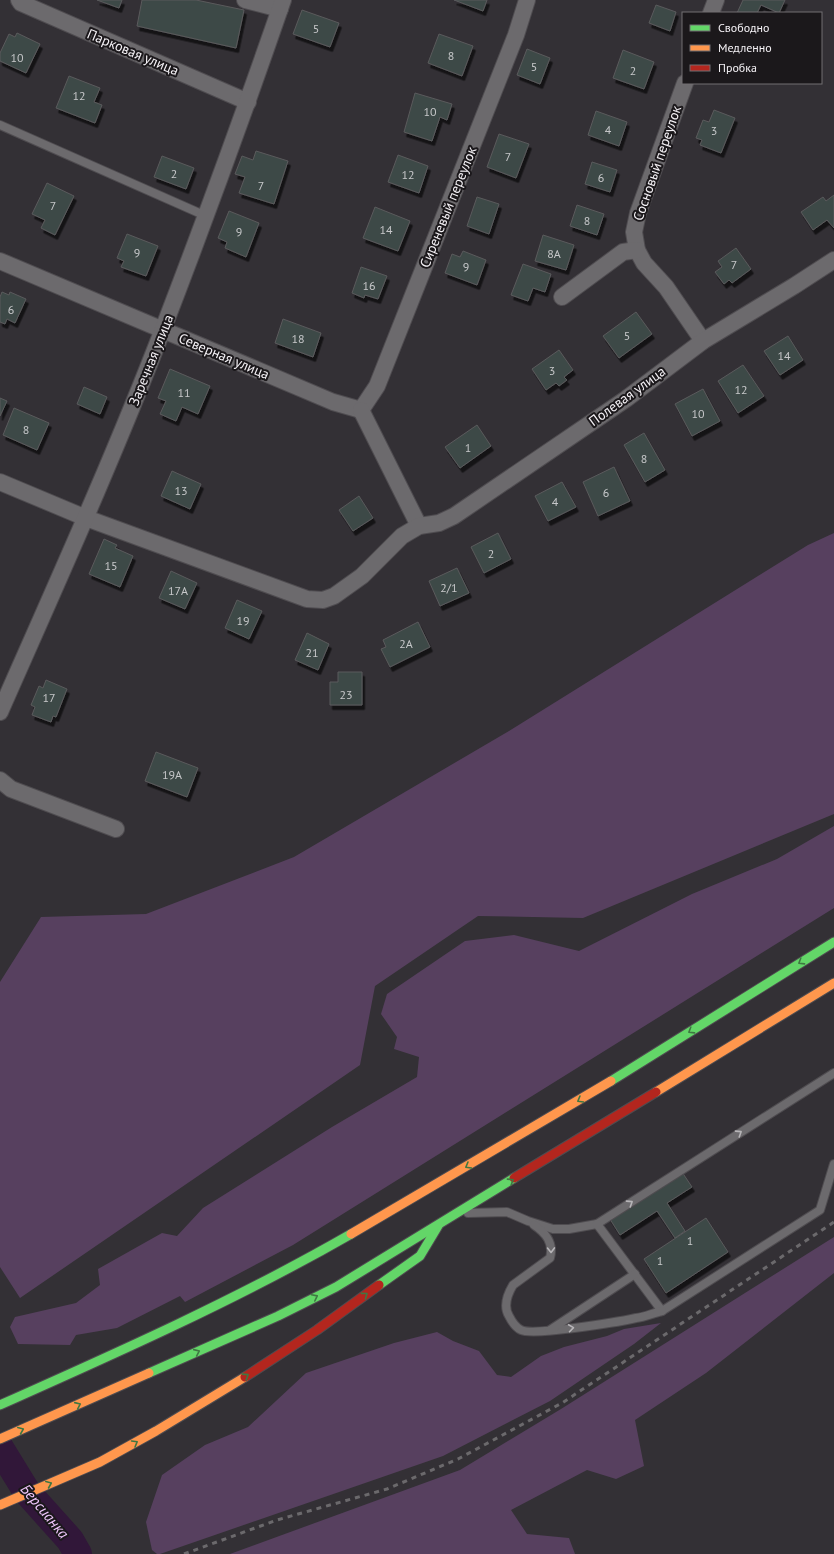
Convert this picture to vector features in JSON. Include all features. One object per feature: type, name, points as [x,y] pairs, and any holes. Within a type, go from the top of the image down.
[{"type":"main road","points":[[0,1405],[140,1343],[227,1301],[311,1257],[587,1096],[834,942]]},
{"type":"main road","points":[[0,1439],[278,1316],[336,1287],[834,983]]},
{"type":"main road","points":[[0,1505],[100,1462],[222,1392],[317,1330],[420,1256],[438,1226]]},
{"type":"street","name":"Парковая улица","points":[[19,0],[21,3],[248,102]]},
{"type":"street","points":[[245,0],[282,4]]},
{"type":"street","name":"Сиреневый переулок","points":[[361,410],[377,386],[516,35],[527,0]]},
{"type":"street","points":[[711,12],[716,0]]},
{"type":"street","name":"Заречная улица","points":[[0,712],[86,518],[163,331],[248,102],[282,4]]},
{"type":"street","name":"Сосновый переулок","points":[[685,84],[638,213],[634,232],[637,250],[644,263],[666,287],[703,341]]},
{"type":"street","points":[[562,296],[623,252],[637,250]]},
{"type":"street","name":"Северная улица","points":[[0,260],[163,331],[333,402],[361,410]]},
{"type":"street","name":"Полевая улица","points":[[419,526],[439,523],[454,516],[626,399],[703,341],[834,260]]},
{"type":"street","points":[[0,482],[86,518],[307,598],[323,600],[334,596],[351,585],[382,557],[402,536],[419,526],[361,410]]},
{"type":"street","points":[[0,780],[10,789],[116,829]]},
{"type":"lane","points":[[0,125],[206,216]]},
{"type":"lane","points":[[459,1213],[507,1212],[553,1229],[597,1224],[834,1073]]},
{"type":"lane","points":[[528,1221],[540,1229],[550,1240],[552,1246],[550,1258],[513,1285],[509,1291],[505,1303],[507,1314],[513,1324],[521,1330],[530,1332],[548,1331],[637,1318],[662,1311],[820,1210],[834,1164]]},
{"type":"lane","points":[[597,1224],[662,1311]]},
{"type":"lane","points":[[548,1331],[635,1274]]},
{"type":"shaded area","points":[[834,533],[834,814],[583,918],[478,916],[375,986],[360,1065],[20,1298],[0,1267],[0,982],[41,917],[146,914],[294,857],[509,731],[808,545]]},
{"type":"shaded area","points":[[834,826],[834,908],[293,1245],[185,1302],[180,1296],[117,1328],[76,1335],[70,1345],[18,1344],[10,1327],[15,1317],[76,1303],[100,1285],[98,1269],[162,1233],[177,1236],[203,1208],[332,1127],[417,1077],[419,1057],[394,1049],[397,1037],[381,1014],[387,994],[465,941],[514,935],[579,951],[692,894],[777,859]]},
{"type":"shaded area","points":[[834,1237],[834,1273],[706,1373],[635,1420],[644,1466],[616,1479],[587,1470],[511,1510],[527,1534],[569,1538],[575,1554],[230,1554],[460,1470],[561,1409]]},
{"type":"shaded area","points":[[661,1323],[634,1344],[550,1401],[443,1456],[160,1554],[157,1554],[152,1550],[146,1522],[162,1475],[205,1445],[248,1427],[306,1373],[394,1343],[437,1332],[453,1341],[479,1351],[497,1375],[511,1377],[541,1356],[564,1347],[607,1336],[624,1329]]},
{"type":"building","points":[[97,0],[122,0],[119,8]]},
{"type":"building","points":[[142,0],[196,0],[244,10],[236,48],[137,26]]},
{"type":"building","points":[[454,0],[487,0],[483,11]]},
{"type":"building","points":[[743,0],[785,0],[779,12],[761,5],[758,12],[737,12]]},
{"type":"building","points":[[656,5],[676,12],[670,31],[649,23]]},
{"type":"building","points":[[302,10],[339,23],[330,47],[293,34]]},
{"type":"building","points":[[17,33],[40,44],[26,73],[0,61],[0,53],[9,34],[15,37]]},
{"type":"building","points":[[439,34],[473,46],[462,76],[428,63]]},
{"type":"building","points":[[527,49],[550,58],[540,84],[517,75]]},
{"type":"building","points":[[623,50],[654,62],[644,89],[613,78]]},
{"type":"building","points":[[69,76],[100,88],[94,102],[102,105],[95,123],[56,108]]},
{"type":"building","points":[[415,93],[452,104],[447,120],[440,117],[432,141],[404,132]]},
{"type":"building","points":[[714,110],[735,118],[721,153],[700,145],[702,140],[696,138],[703,120],[709,122]]},
{"type":"building","points":[[596,111],[627,122],[619,146],[588,135]]},
{"type":"building","points":[[499,134],[529,144],[516,178],[487,167]]},
{"type":"building","points":[[256,151],[288,161],[274,204],[239,193],[245,177],[235,174],[242,156],[253,160]]},
{"type":"building","points":[[398,155],[428,166],[419,193],[388,182]]},
{"type":"building","points":[[162,156],[194,168],[186,189],[154,177]]},
{"type":"building","points":[[592,162],[617,170],[610,192],[585,184]]},
{"type":"building","points":[[47,183],[74,196],[55,235],[41,228],[45,220],[32,214]]},
{"type":"building","points":[[834,195],[834,228],[827,220],[813,230],[801,212],[823,197],[826,201]]},
{"type":"building","points":[[477,197],[499,204],[489,234],[467,226]]},
{"type":"building","points":[[577,205],[604,214],[597,235],[570,226]]},
{"type":"building","points":[[375,207],[410,221],[398,251],[363,238]]},
{"type":"building","points":[[229,211],[259,223],[246,257],[225,248],[227,242],[218,238]]},
{"type":"building","points":[[127,234],[158,246],[146,276],[121,267],[124,261],[117,258]]},
{"type":"building","points":[[543,235],[574,245],[566,270],[535,261]]},
{"type":"building","points":[[736,248],[751,269],[732,283],[729,280],[724,284],[715,272],[722,267],[718,261]]},
{"type":"building","points":[[463,251],[486,260],[477,285],[445,273],[452,254],[460,257]]},
{"type":"building","points":[[523,264],[551,274],[545,292],[533,288],[528,301],[511,295]]},
{"type":"building","points":[[361,267],[387,276],[378,299],[365,295],[364,298],[352,293]]},
{"type":"building","points":[[2,292],[9,295],[10,292],[26,299],[15,323],[7,319],[5,324],[0,322],[0,297]]},
{"type":"building","points":[[636,312],[652,334],[619,358],[603,336]]},
{"type":"building","points":[[283,319],[321,333],[313,357],[275,343]]},
{"type":"building","points":[[788,336],[803,360],[780,375],[764,351]]},
{"type":"building","points":[[559,350],[573,370],[564,377],[567,380],[559,386],[556,383],[546,390],[532,369]]},
{"type":"building","points":[[743,365],[764,396],[738,413],[718,381]]},
{"type":"building","points":[[170,369],[210,386],[198,414],[182,407],[176,421],[160,414],[166,401],[158,398]]},
{"type":"building","points":[[84,387],[107,397],[100,414],[77,404]]},
{"type":"building","points":[[703,389],[720,421],[692,436],[675,404]]},
{"type":"building","points":[[0,398],[7,401],[0,416]]},
{"type":"building","points":[[14,408],[49,423],[37,450],[3,435]]},
{"type":"building","points":[[477,425],[491,446],[460,468],[445,447]]},
{"type":"building","points":[[644,433],[665,470],[645,482],[624,445]]},
{"type":"building","points":[[614,467],[630,501],[598,516],[583,482]]},
{"type":"building","points":[[172,471],[201,484],[190,509],[161,496]]},
{"type":"building","points":[[562,482],[576,507],[548,521],[535,496]]},
{"type":"building","points":[[359,496],[373,518],[353,531],[339,510]]},
{"type":"building","points":[[498,533],[511,559],[484,573],[471,547]]},
{"type":"building","points":[[104,539],[117,545],[115,548],[133,556],[120,587],[89,574]]},
{"type":"building","points":[[457,568],[469,593],[440,606],[429,581]]},
{"type":"building","points":[[171,571],[197,583],[185,609],[159,598]]},
{"type":"building","points":[[237,600],[262,611],[249,639],[225,628]]},
{"type":"building","points":[[418,622],[430,647],[390,667],[381,649],[386,647],[383,640]]},
{"type":"building","points":[[307,633],[329,644],[318,670],[295,660]]},
{"type":"building","points":[[338,672],[362,672],[362,705],[330,705],[330,682],[338,682]]},
{"type":"building","points":[[46,680],[67,689],[56,717],[53,716],[51,722],[32,715],[35,707],[31,705],[39,686],[43,688]]},
{"type":"building","points":[[156,752],[198,768],[187,797],[145,781]]},
{"type":"building","points":[[680,1169],[692,1187],[667,1203],[685,1231],[675,1238],[657,1211],[620,1235],[608,1216]]},
{"type":"building","points":[[706,1218],[728,1252],[666,1293],[644,1259]]},
{"type":"waterway","name":"Берсианка","points":[[0,1448],[27,1492],[70,1540],[78,1554]]},
{"type":"railway","points":[[184,1554],[277,1520],[387,1489],[458,1459],[562,1403],[834,1222]]},
{"type":"traffic: fast","points":[[611,1081],[834,942]]},
{"type":"traffic: fast","points":[[149,1373],[278,1316],[336,1287],[514,1178]]},
{"type":"traffic: fast","points":[[379,1285],[420,1256],[438,1226]]},
{"type":"traffic: fast","points":[[0,1405],[134,1345],[222,1303],[351,1234]]},
{"type":"traffic: slow","points":[[656,1092],[834,983]]},
{"type":"traffic: slow","points":[[351,1234],[611,1081]]},
{"type":"traffic: slow","points":[[0,1439],[149,1373]]},
{"type":"traffic: slow","points":[[0,1505],[100,1462],[156,1431],[245,1377]]},
{"type":"traffic: jam","points":[[514,1178],[656,1092]]},
{"type":"traffic: jam","points":[[245,1377],[317,1330],[379,1285]]}]
